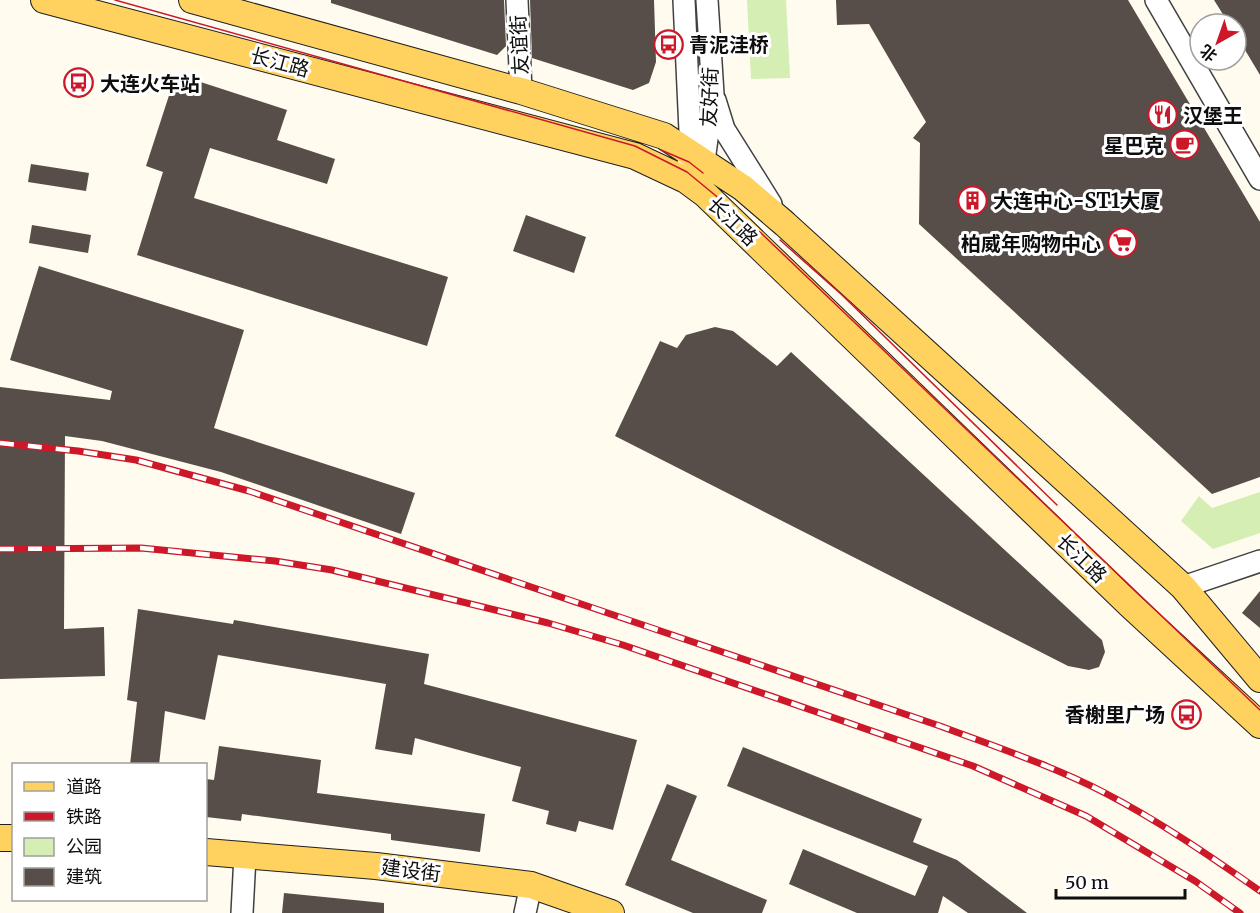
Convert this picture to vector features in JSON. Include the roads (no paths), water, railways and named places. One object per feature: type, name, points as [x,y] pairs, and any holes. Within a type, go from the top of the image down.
[{"type":"main road","name":"长江路","points":[[44,0],[635,156],[695,187],[1121,596],[1260,725]]},
{"type":"main road","name":"长江路","points":[[192,0],[521,91],[664,136],[698,157],[743,188],[785,224],[1182,586],[1260,679]]},
{"type":"main road","name":"建设街","points":[[207,852],[376,866],[531,885],[611,913]]},
{"type":"street","name":"友谊街","points":[[517,0],[521,91]]},
{"type":"street","name":"友好街","points":[[684,0],[701,182],[695,187]]},
{"type":"street","name":"友好街","points":[[698,157],[712,94],[707,0]]},
{"type":"street","points":[[1156,0],[1260,179]]},
{"type":"street","points":[[712,94],[724,129],[755,182],[785,224]]},
{"type":"street","points":[[1182,586],[1260,561]]},
{"type":"street","points":[[242,913],[245,856]]},
{"type":"street","points":[[525,913],[531,885]]},
{"type":"tram line","points":[[115,0],[635,146],[687,172],[761,233],[1260,710]]},
{"type":"tram line","points":[[661,150],[689,162],[703,173]]},
{"type":"tram line","points":[[780,240],[842,295],[1057,505]]},
{"type":"railway","points":[[0,443],[136,460],[249,491],[940,726],[1045,765],[1105,793],[1165,827],[1260,891]]},
{"type":"railway","points":[[0,549],[141,548],[275,561],[332,570],[548,623],[623,645],[973,766],[1086,816],[1195,881],[1240,913]]},
{"type":"place","name":"青泥洼桥","points":[[668,44]]},
{"type":"place","name":"大连火车站","points":[[79,83]]},
{"type":"place","name":"汉堡王","points":[[1162,115]]},
{"type":"place","name":"星巴克","points":[[1185,145]]},
{"type":"place","name":"大连中心-ST1大厦","points":[[972,200]]},
{"type":"place","name":"柏威年购物中心","points":[[1122,243]]},
{"type":"place","name":"香榭里广场","points":[[1186,714]]}]
